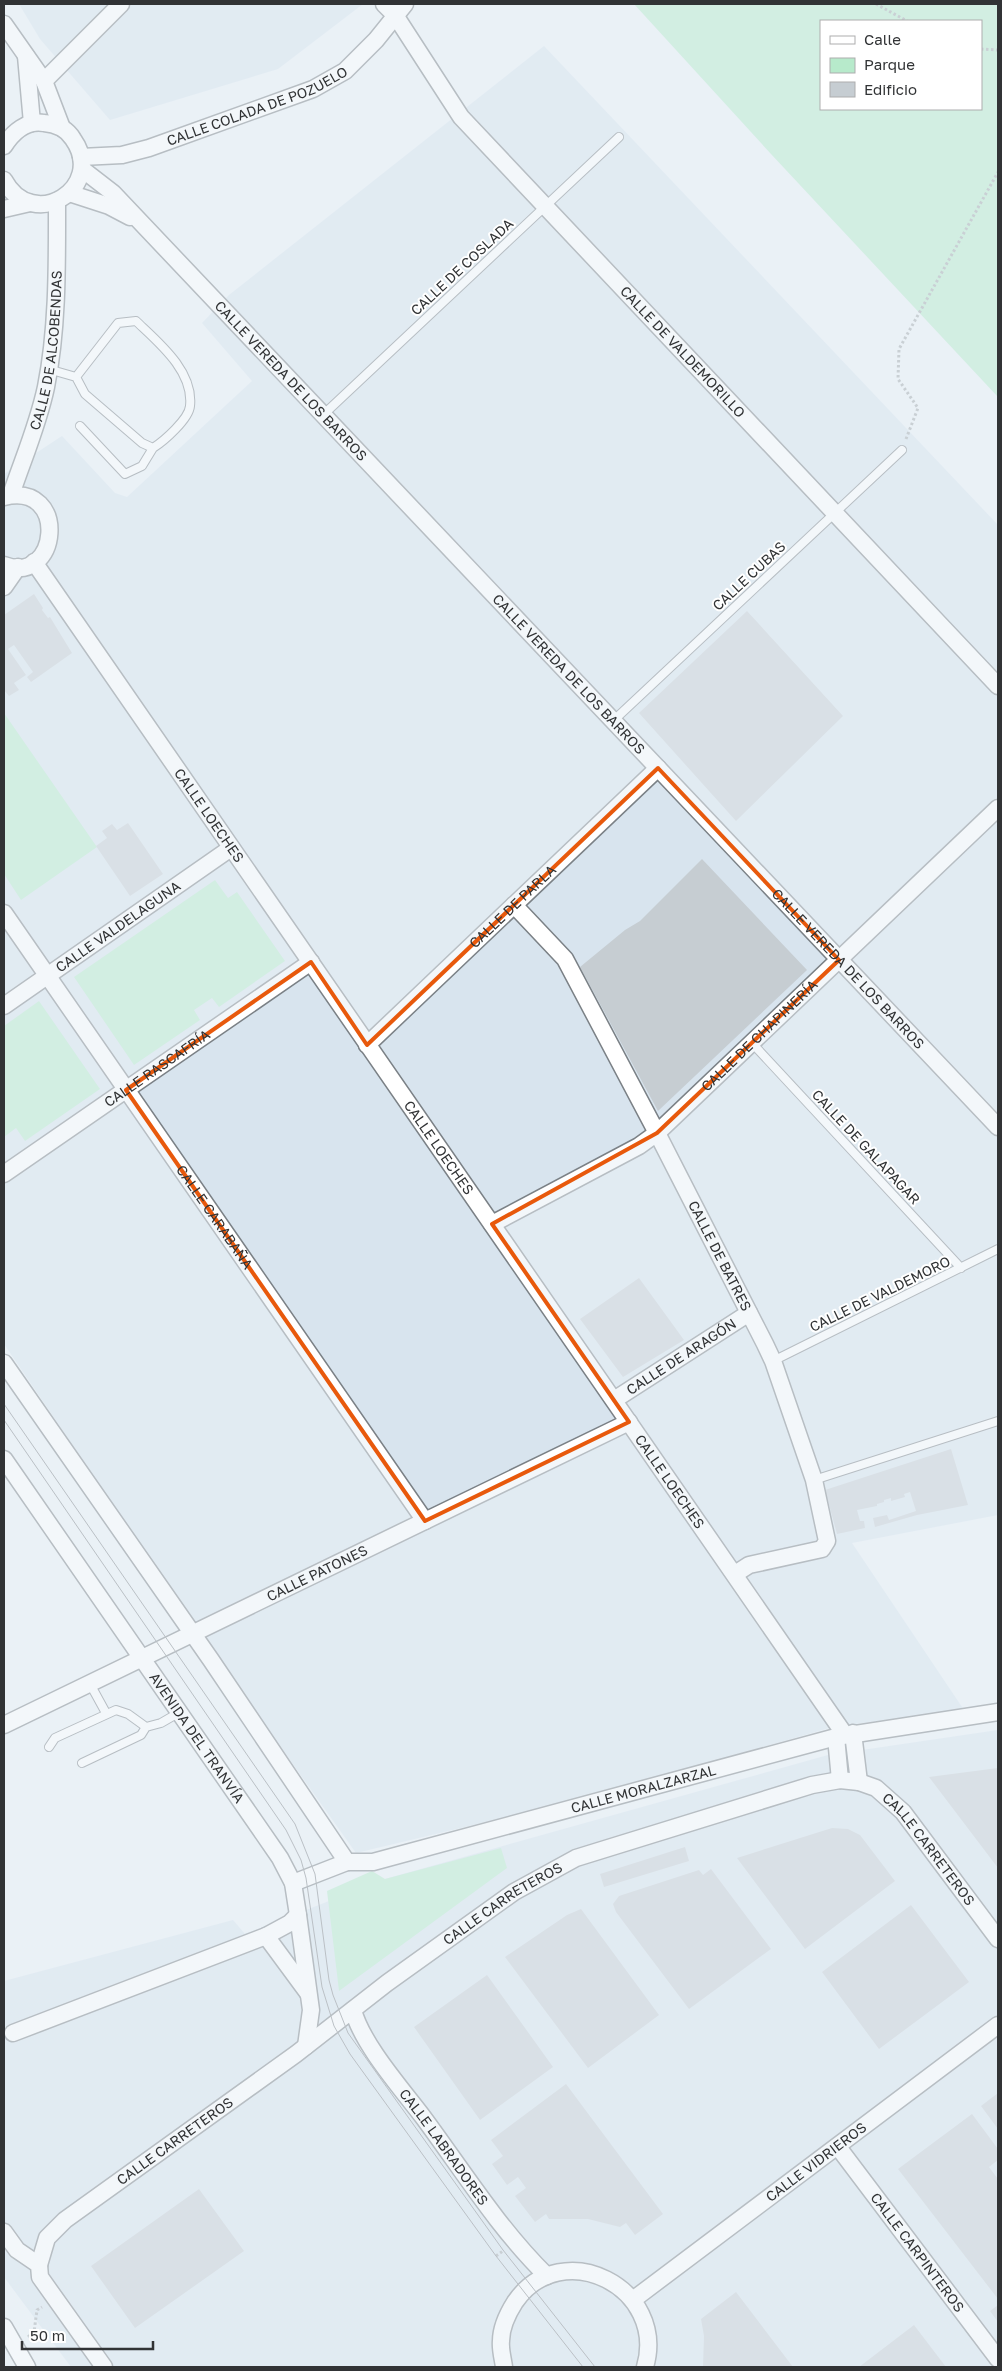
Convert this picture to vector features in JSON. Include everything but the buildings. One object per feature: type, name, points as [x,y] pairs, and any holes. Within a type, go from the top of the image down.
[{"type":"street","points":[[44,81],[121,4]]},
{"type":"street","name":"CALLE COLADA DE POZUELO","points":[[81,163],[149,148],[313,89],[346,71],[394,8]]},
{"type":"street","name":"CALLE DE VALDEMORILLO","points":[[394,8],[461,118],[998,686]]},
{"type":"street","points":[[4,24],[44,81],[62,128],[78,146],[81,163],[77,182],[63,197],[44,204],[30,203],[4,209]]},
{"type":"street","points":[[26,56],[32,123]]},
{"type":"street","points":[[4,146],[10,136],[20,128],[32,123],[42,122],[62,128]]},
{"type":"street","name":"CALLE VEREDA DE LOS BARROS","points":[[81,163],[112,193],[998,1127]]},
{"type":"street","points":[[4,180],[18,198],[30,203]]},
{"type":"street","name":"CALLE VEREDA DE LOS BARROS","points":[[63,197],[109,206],[139,222]]},
{"type":"street","name":"CALLE DE ALCOBENDAS","points":[[7,496],[27,455],[46,387],[56,293],[63,197]]},
{"type":"street","points":[[4,587],[18,565],[43,554],[49,544],[51,532],[49,520],[43,509],[34,501],[23,496],[7,496]]},
{"type":"street","name":"CALLE LOECHES","points":[[18,565],[231,848],[735,1574],[845,1735],[859,1782]]},
{"type":"street","name":"CALLE DE PARLA","points":[[368,1045],[658,768]]},
{"type":"street","name":"CALLE DE CHAPINERÍA","points":[[492,1224],[639,1146],[658,1133],[998,808]]},
{"type":"street","name":"CALLE VALDELAGUNA","points":[[4,1006],[231,848]]},
{"type":"street","name":"CALLE DE BATRES","points":[[514,905],[565,959],[658,1133],[773,1361],[814,1480],[827,1541],[822,1549],[749,1565],[735,1574]]},
{"type":"street","name":"CALLE CARABAÑA","points":[[4,913],[425,1521]]},
{"type":"street","name":"CALLE RASCAFRÍA","points":[[4,1174],[310,962]]},
{"type":"street","name":"CALLE DE ARAGÓN","points":[[614,1400],[749,1313]]},
{"type":"street","points":[[4,1363],[347,1862]]},
{"type":"street","name":"CALLE PATONES","points":[[4,1725],[629,1422]]},
{"type":"street","name":"AVENIDA DEL TRANVÍA","points":[[4,1459],[280,1858],[293,1883],[311,2010],[306,2046]]},
{"type":"street","name":"CALLE MORALZARZAL","points":[[293,1883],[347,1862],[373,1862],[845,1735],[998,1712]]},
{"type":"street","name":"CALLE LOECHES","points":[[840,1780],[845,1735]]},
{"type":"street","name":"CALLE CARRETEROS","points":[[39,2265],[47,2238],[65,2220],[306,2046],[514,1892],[576,1858],[812,1785],[840,1780],[859,1782],[876,1788],[902,1812],[998,1939]]},
{"type":"street","points":[[14,2033],[266,1936],[286,1926],[298,1915]]},
{"type":"street","points":[[266,1936],[309,1996]]},
{"type":"street","name":"CALLE LABRADORES","points":[[353,2010],[356,2021],[380,2060],[515,2241],[546,2276]]},
{"type":"street","name":"CALLE VIDRIEROS","points":[[634,2299],[998,2026]]},
{"type":"street","name":"CALLE CARPINTEROS","points":[[838,2147],[998,2359]]},
{"type":"street","points":[[4,2232],[17,2250],[39,2265],[40,2277],[104,2367]]},
{"type":"street","points":[[504,2367],[500,2340],[507,2314],[522,2292],[546,2276],[578,2270],[609,2279],[634,2299],[647,2324],[649,2352],[645,2367]]},
{"type":"street","points":[[4,2327],[27,2367]]},
{"type":"lane","name":"CALLE DE COSLADA","points":[[323,415],[619,137]]},
{"type":"lane","points":[[76,377],[118,324],[136,321],[172,357],[189,387],[191,407],[176,428],[152,448],[142,466],[125,474],[80,426]]},
{"type":"lane","points":[[48,369],[76,377],[84,394],[142,443],[152,448]]},
{"type":"lane","name":"CALLE CUBAS","points":[[613,721],[902,450]]},
{"type":"lane","name":"CALLE DE GALAPAGAR","points":[[752,1043],[961,1268]]},
{"type":"lane","name":"CALLE DE VALDEMORO","points":[[773,1361],[998,1249]]},
{"type":"lane","points":[[814,1480],[998,1421]]},
{"type":"lane","points":[[90,1682],[106,1713]]},
{"type":"lane","points":[[50,1747],[55,1738],[116,1710],[128,1714],[146,1728]]},
{"type":"lane","points":[[82,1763],[141,1735],[146,1728],[162,1723],[180,1712]]},
{"type":"lane","points":[[16,2346],[36,2367]]},
{"type":"path","points":[[876,4],[905,20]]},
{"type":"path","points":[[982,49],[998,50]]},
{"type":"path","points":[[902,450],[918,408],[898,379],[899,349],[998,172]]},
{"type":"path","points":[[16,2346],[34,2332],[37,2310],[54,2298]]},
{"type":"highlighted area","points":[[658,768],[839,960],[657,1133],[492,1224],[629,1422],[425,1521],[126,1090],[311,962],[367,1045]]},
{"type":"shaded area","points":[[19,4],[363,4],[278,69],[110,120],[40,39]]},
{"type":"shaded area","points":[[544,46],[998,525],[998,1515],[852,1543],[964,1710],[833,1727],[565,1803],[356,1853],[206,1642],[4,1344],[4,474],[62,436],[115,493],[127,497],[252,381],[202,323],[229,295]]},
{"type":"shaded area","points":[[998,1730],[998,2367],[71,2367],[4,2277],[4,1981],[233,1920],[245,1934],[385,1879],[828,1755]]},
{"type":"green space","points":[[634,4],[998,4],[998,397],[771,154]]},
{"type":"green space","points":[[4,713],[97,847],[21,900],[4,874]]},
{"type":"green space","points":[[215,880],[228,898],[237,892],[285,961],[219,1007],[212,998],[194,1010],[200,1020],[134,1065],[74,977]]},
{"type":"green space","points":[[39,1001],[100,1089],[25,1141],[16,1128],[4,1137],[4,1026]]},
{"type":"green space","points":[[501,1848],[507,1868],[339,1991],[327,1891],[372,1871],[385,1879]]},
{"type":"tram line","points":[[4,1404],[295,1824],[315,1874],[329,1980],[348,2033],[503,2250],[595,2367]]},
{"type":"tram line","points":[[4,1420],[286,1830],[301,1860],[306,1878],[322,1987],[334,2026],[350,2054],[496,2256],[583,2367]]}]
